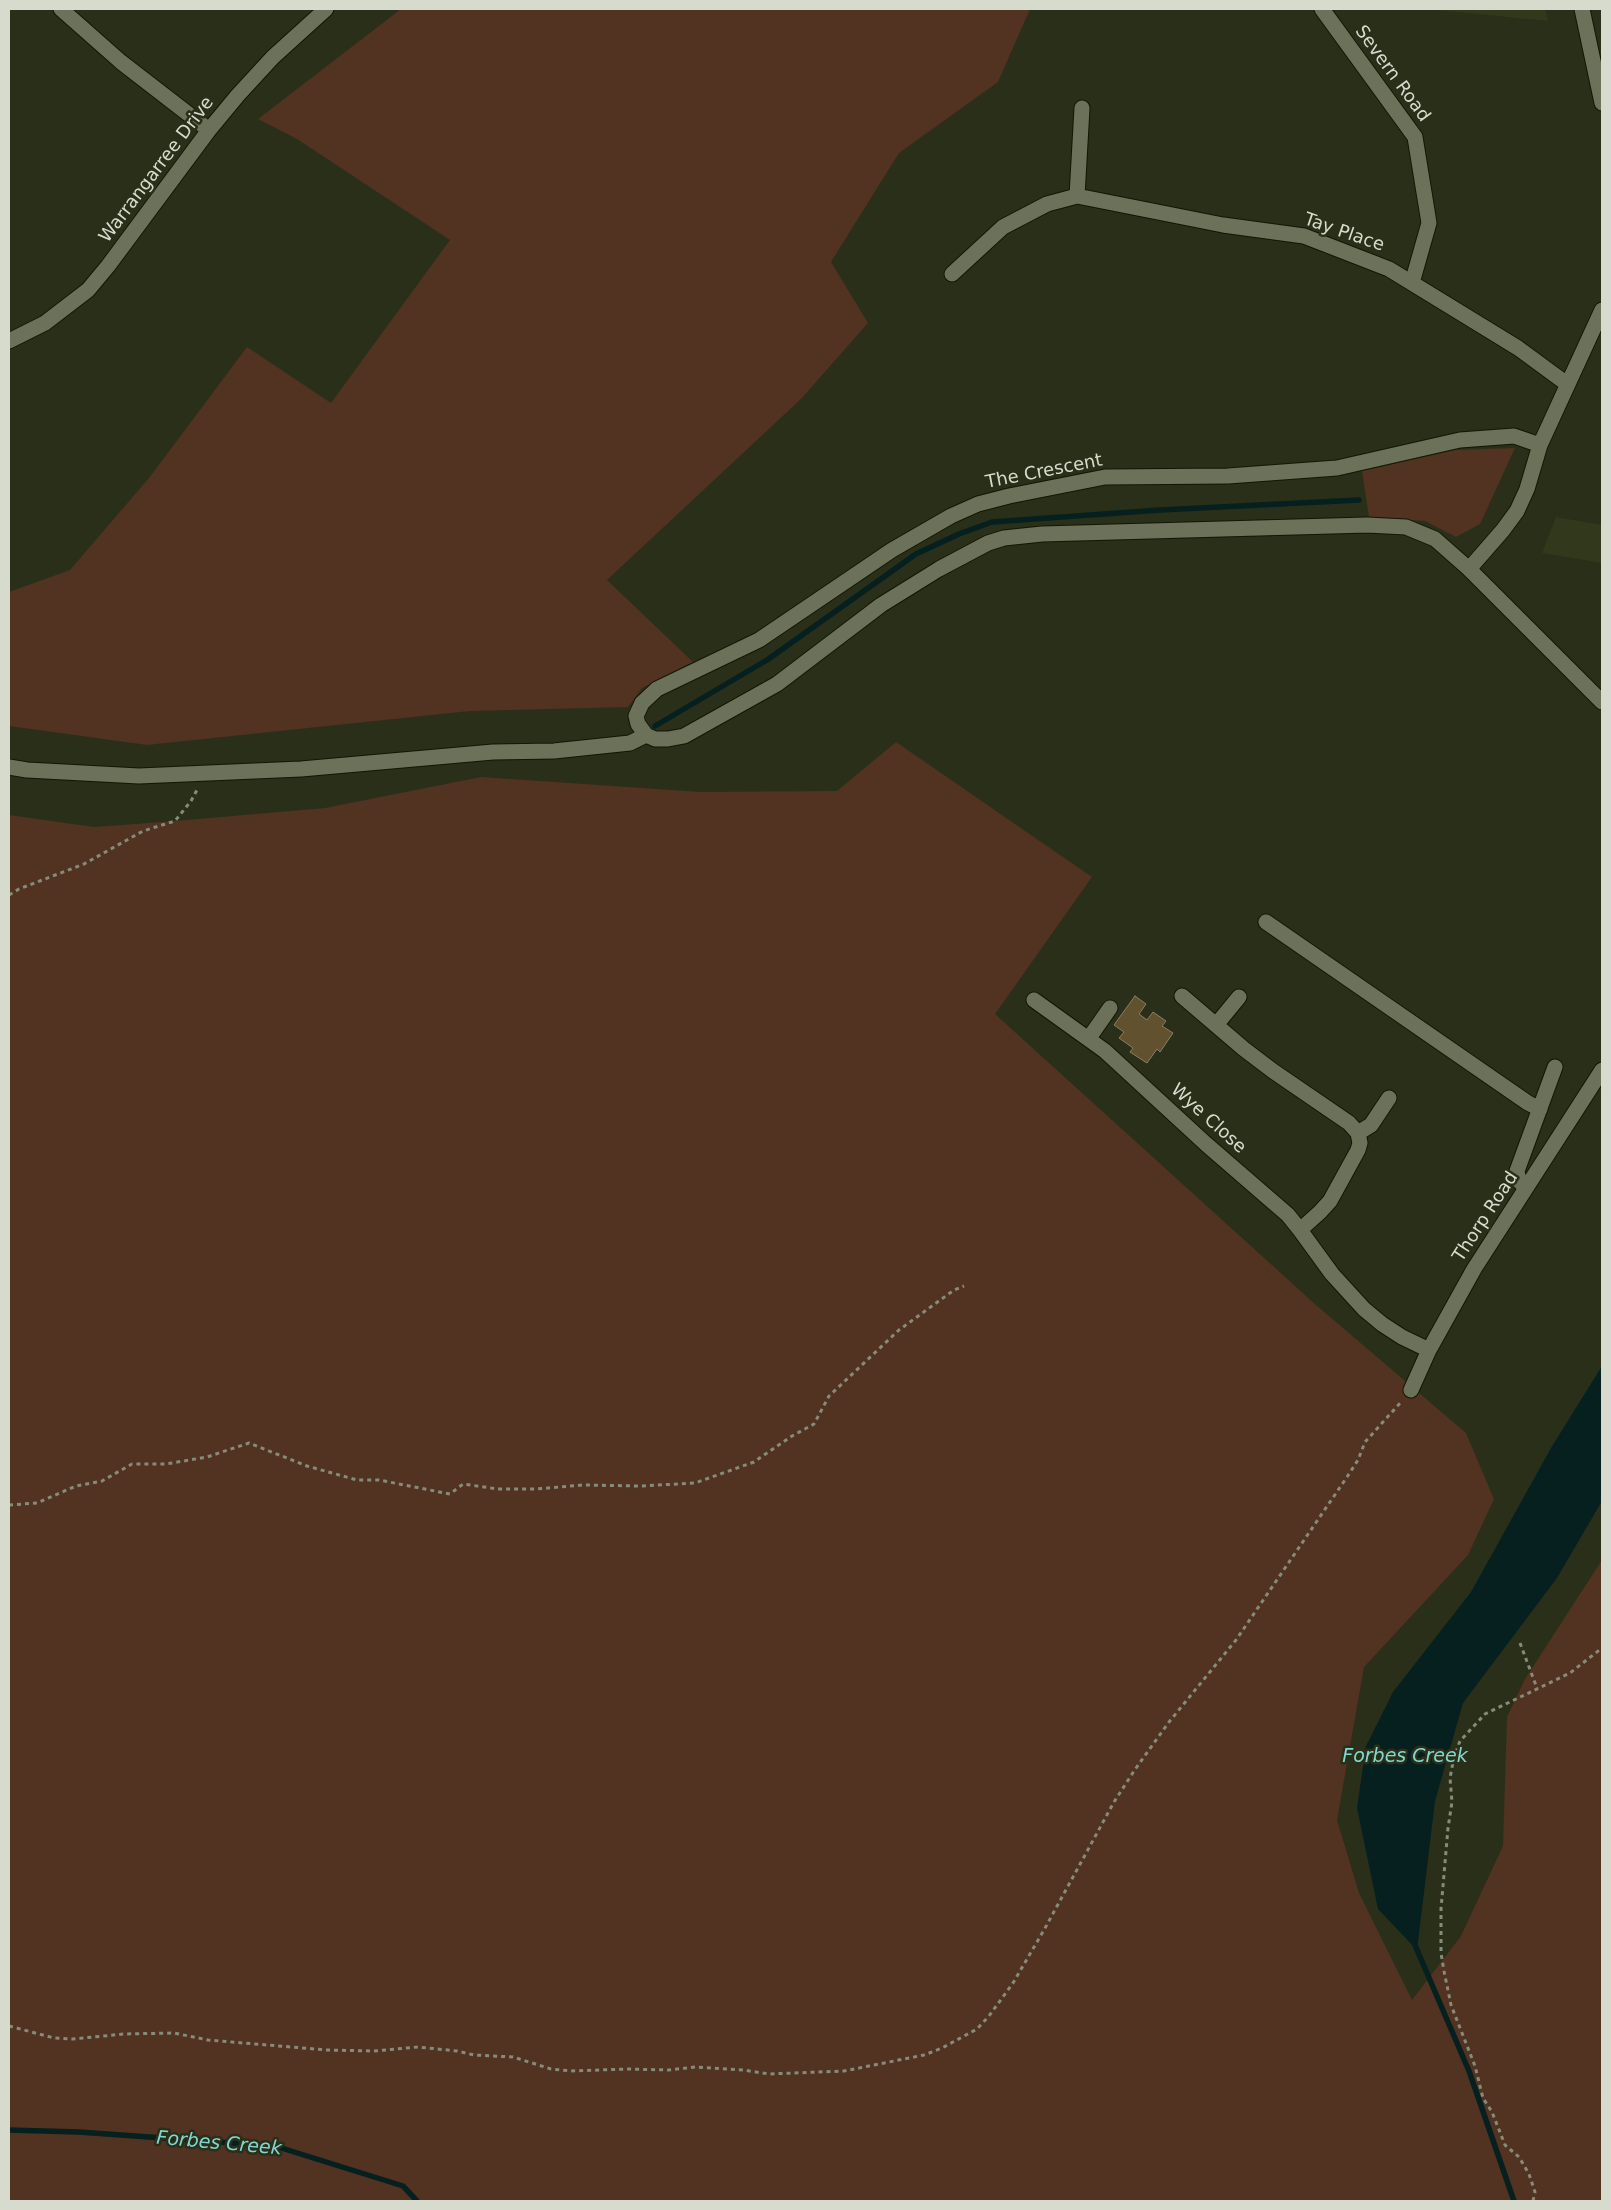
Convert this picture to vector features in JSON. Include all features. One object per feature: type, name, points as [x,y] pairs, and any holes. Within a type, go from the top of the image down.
[{"type":"street","points":[[61,9],[121,62],[209,130]]},
{"type":"street","name":"Warrangarree Drive","points":[[9,341],[45,323],[88,290],[209,130],[273,57],[326,9]]},
{"type":"street","name":"Severn Road","points":[[1322,9],[1415,137],[1429,223],[1412,283]]},
{"type":"street","points":[[1582,9],[1602,103]]},
{"type":"street","points":[[1077,196],[1082,108]]},
{"type":"street","name":"Tay Place","points":[[952,274],[1003,227],[1047,204],[1077,196],[1224,225],[1304,236],[1389,269],[1518,348],[1567,384]]},
{"type":"street","points":[[1469,569],[1517,511],[1540,445],[1602,310]]},
{"type":"street","name":"The Crescent","points":[[646,735],[638,724],[636,716],[642,703],[657,689],[759,640],[892,550],[950,516],[978,504],[1105,477],[1228,476],[1338,468],[1460,440],[1514,436],[1540,445]]},
{"type":"street","points":[[9,767],[27,770],[139,776],[205,774],[301,769],[493,752],[554,751],[630,743],[646,735],[655,739],[668,740],[684,736],[777,684],[889,599],[939,569],[988,543],[1004,538],[1042,534],[1366,525],[1406,527],[1435,539],[1469,569],[1602,702]]},
{"type":"street","points":[[1266,922],[1528,1103],[1540,1109]]},
{"type":"street","points":[[1182,996],[1273,1071],[1348,1123],[1358,1133],[1360,1143],[1358,1150],[1330,1201],[1316,1217],[1300,1230]]},
{"type":"street","points":[[1216,1025],[1239,997]]},
{"type":"street","name":"Wye Close","points":[[1034,1000],[1105,1050],[1206,1144],[1271,1199],[1288,1215],[1332,1274],[1364,1308],[1402,1337],[1429,1350]]},
{"type":"street","points":[[1089,1038],[1110,1008]]},
{"type":"street","points":[[1526,1188],[1519,1181],[1517,1171],[1555,1067]]},
{"type":"street","name":"Thorp Road","points":[[1411,1390],[1429,1350],[1474,1269],[1602,1070]]},
{"type":"street","points":[[1358,1133],[1371,1125],[1389,1098]]},
{"type":"path","points":[[9,895],[19,889],[84,864],[143,831],[175,821],[191,800],[205,774]]},
{"type":"path","points":[[9,1505],[37,1503],[76,1486],[102,1481],[132,1464],[166,1464],[207,1457],[249,1443],[307,1466],[357,1480],[379,1480],[450,1494],[463,1484],[498,1489],[536,1490],[583,1485],[641,1486],[695,1483],[754,1462],[814,1424],[829,1396],[899,1330],[954,1290],[964,1286]]},
{"type":"path","points":[[9,2030],[10,2026],[54,2038],[72,2039],[124,2034],[174,2033],[208,2040],[353,2052],[428,2048],[474,2055],[513,2057],[551,2069],[571,2071],[619,2069],[669,2070],[695,2067],[743,2070],[769,2074],[844,2071],[924,2055],[942,2048],[977,2029],[989,2016],[1012,1983],[1048,1923],[1114,1802],[1134,1771],[1169,1722],[1236,1640],[1358,1460],[1365,1442],[1411,1390]]},
{"type":"path","points":[[1520,1643],[1537,1688]]},
{"type":"path","points":[[1533,2201],[1535,2192],[1529,2174],[1519,2157],[1505,2145],[1492,2112],[1483,2098],[1476,2066],[1451,2005],[1441,1953],[1441,1909],[1452,1802],[1450,1778],[1454,1757],[1460,1741],[1485,1714],[1570,1673],[1602,1648]]},
{"type":"shaded area","points":[[401,9],[1030,9],[998,82],[899,153],[831,262],[868,323],[801,399],[607,580],[693,662],[642,688],[628,707],[470,711],[147,745],[9,726],[9,592],[70,570],[149,478],[247,347],[331,403],[450,240],[297,139],[258,119]]},
{"type":"shaded area","points":[[1428,9],[1545,9],[1548,21]]},
{"type":"shaded area","points":[[1515,448],[1480,524],[1456,537],[1425,521],[1369,517],[1362,471],[1455,450]]},
{"type":"shaded area","points":[[1556,517],[1602,525],[1602,563],[1542,553]]},
{"type":"shaded area","points":[[896,742],[1092,877],[995,1014],[1316,1305],[1466,1433],[1494,1499],[1468,1555],[1364,1667],[1337,1820],[1359,1893],[1412,2000],[1461,1936],[1503,1846],[1507,1717],[1525,1679],[1602,1560],[1602,2201],[9,2201],[9,815],[94,827],[175,821],[325,808],[481,777],[701,792],[837,791]]},
{"type":"water","name":"Forbes Creek","points":[[1602,1366],[1602,1501],[1557,1578],[1463,1703],[1435,1801],[1417,1950],[1378,1909],[1357,1808],[1366,1746],[1393,1692],[1471,1592],[1551,1448]]},
{"type":"building","points":[[1135,996],[1146,1004],[1139,1014],[1147,1020],[1153,1012],[1166,1021],[1162,1026],[1173,1033],[1160,1052],[1157,1049],[1147,1063],[1130,1052],[1133,1048],[1119,1038],[1124,1032],[1114,1025]]},
{"type":"waterway","points":[[655,726],[767,660],[916,554],[959,534],[992,522],[1160,510],[1359,500]]},
{"type":"waterway","name":"Forbes Creek","points":[[1415,1945],[1469,2071],[1514,2201]]},
{"type":"waterway","name":"Forbes Creek","points":[[9,2130],[79,2132],[275,2146],[403,2186],[417,2201]]}]
